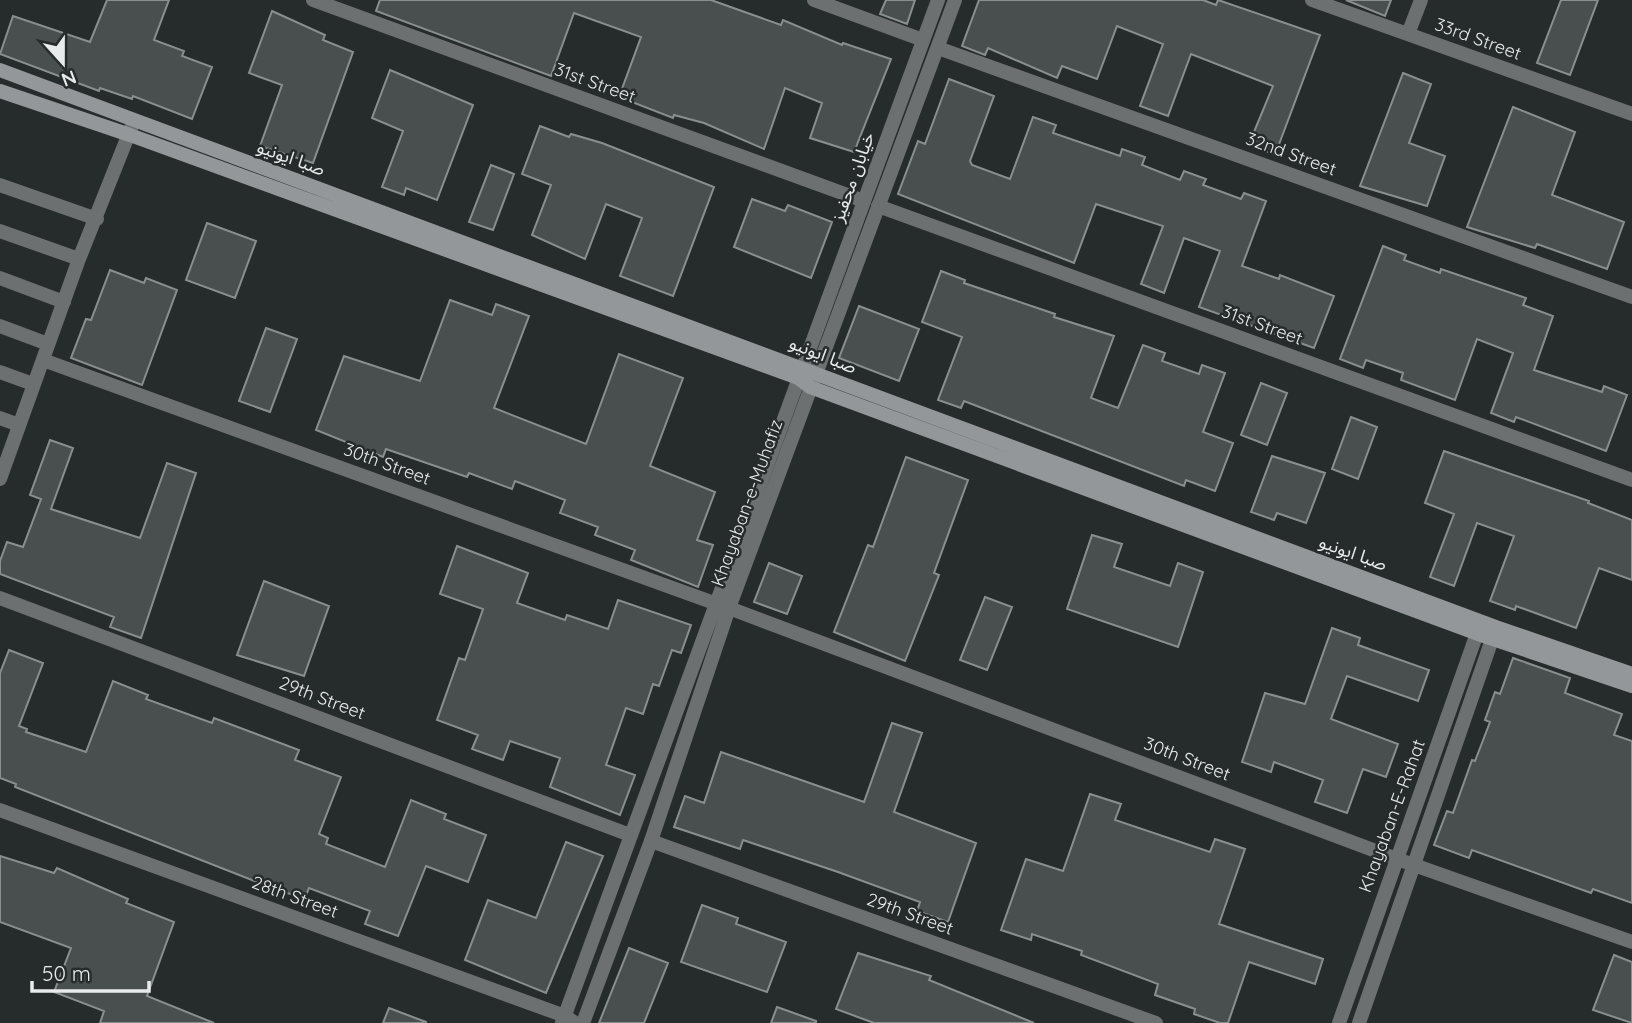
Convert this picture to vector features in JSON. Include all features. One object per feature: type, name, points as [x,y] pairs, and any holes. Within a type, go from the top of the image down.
[{"type":"main road","name":"صبا ایونیو","points":[[0,70],[132,128],[1480,627],[1632,686]]},
{"type":"main road","name":"صبا ایونیو","points":[[0,90],[132,128]]},
{"type":"main road","name":"صبا ایونیو","points":[[1495,633],[1632,674]]},
{"type":"street","name":"31st Street","points":[[313,0],[1632,480]]},
{"type":"street","points":[[814,0],[923,40]]},
{"type":"street","name":"خیابان محفیز","points":[[807,377],[871,204],[938,0]]},
{"type":"street","points":[[871,204],[938,48],[955,0]]},
{"type":"street","name":"33rd Street","points":[[1312,0],[1632,114]]},
{"type":"street","points":[[1408,34],[1421,0]]},
{"type":"street","name":"32nd Street","points":[[938,48],[1632,297]]},
{"type":"street","points":[[1,470],[79,259],[132,128]]},
{"type":"street","points":[[0,184],[97,219]]},
{"type":"street","points":[[0,231],[79,259]]},
{"type":"street","points":[[0,278],[64,302]]},
{"type":"street","points":[[0,326],[48,344]]},
{"type":"street","name":"30th Street","points":[[43,360],[723,606],[1397,859],[1632,942]]},
{"type":"street","points":[[0,372],[33,384]]},
{"type":"street","name":"Khayaban-e-Muhafiz","points":[[567,1021],[630,835],[723,606],[807,377]]},
{"type":"street","points":[[0,418],[19,425]]},
{"type":"street","name":"29th Street","points":[[0,598],[630,835]]},
{"type":"street","name":"Khayaban-e-Muhafiz","points":[[583,1023],[651,841],[723,606]]},
{"type":"street","name":"Khayaban-E-Rahat","points":[[1339,1023],[1480,627]]},
{"type":"street","name":"Khayaban-E-Rahat","points":[[1359,1023],[1495,633]]},
{"type":"street","name":"28th Street","points":[[0,810],[567,1021]]},
{"type":"street","name":"29th Street","points":[[651,841],[1156,1023]]},
{"type":"building","points":[[107,0],[169,0],[154,40],[184,51],[182,56],[212,67],[192,119],[133,96],[132,99],[100,88],[99,91],[0,54],[13,16],[90,42]]},
{"type":"building","points":[[380,0],[711,0],[781,25],[783,20],[842,45],[843,43],[891,59],[854,152],[810,138],[822,103],[785,88],[764,149],[704,123],[674,115],[673,118],[619,97],[641,37],[574,13],[551,76],[376,11]]},
{"type":"building","points":[[886,0],[915,0],[907,24],[880,14]]},
{"type":"building","points":[[979,0],[1203,0],[1216,5],[1218,0],[1320,35],[1275,155],[1249,144],[1273,86],[1191,54],[1168,116],[1140,106],[1163,44],[1117,26],[1097,79],[1062,66],[1057,78],[988,48],[985,55],[962,46]]},
{"type":"building","points":[[1346,0],[1391,0],[1385,16]]},
{"type":"building","points":[[1561,0],[1598,0],[1570,75],[1537,63]]},
{"type":"building","points":[[272,11],[325,35],[323,40],[353,52],[313,163],[260,146],[282,85],[249,73]]},
{"type":"building","points":[[390,70],[473,105],[437,200],[406,188],[404,195],[382,187],[403,131],[372,118]]},
{"type":"building","points":[[1403,73],[1431,84],[1409,143],[1445,156],[1427,206],[1360,186]]},
{"type":"building","points":[[949,79],[994,96],[970,161],[972,165],[1010,179],[1033,117],[1056,125],[1053,133],[1120,156],[1122,149],[1145,157],[1142,165],[1180,180],[1184,171],[1206,179],[1203,185],[1241,199],[1244,193],[1266,201],[1242,266],[1279,279],[1280,275],[1334,296],[1314,348],[1199,307],[1220,251],[1184,238],[1164,293],[1141,284],[1163,226],[1096,204],[1074,263],[898,194],[918,141],[925,144]]},
{"type":"building","points":[[1513,107],[1575,132],[1552,195],[1624,222],[1607,269],[1537,244],[1535,248],[1467,227]]},
{"type":"building","points":[[540,126],[569,137],[571,134],[602,143],[714,187],[673,296],[620,276],[642,218],[606,204],[585,259],[532,235],[551,185],[522,174]]},
{"type":"building","points":[[491,165],[514,174],[493,230],[469,222]]},
{"type":"building","points":[[752,199],[785,211],[788,205],[832,222],[811,278],[734,247]]},
{"type":"building","points":[[207,223],[256,241],[235,298],[186,280]]},
{"type":"building","points":[[1383,246],[1406,255],[1404,260],[1440,273],[1441,269],[1526,298],[1523,305],[1553,316],[1534,370],[1602,392],[1604,386],[1627,395],[1606,451],[1516,417],[1514,422],[1491,413],[1513,353],[1477,339],[1455,400],[1401,380],[1403,373],[1366,360],[1363,368],[1340,359]]},
{"type":"building","points":[[110,270],[144,283],[146,278],[177,290],[142,385],[71,358],[86,319],[91,320]]},
{"type":"building","points":[[941,271],[965,280],[964,283],[1055,314],[1054,317],[1114,336],[1091,398],[1118,408],[1143,345],[1165,353],[1162,361],[1199,374],[1202,365],[1225,373],[1203,432],[1233,443],[1215,491],[1186,480],[1184,486],[964,401],[961,408],[938,400],[962,337],[922,322]]},
{"type":"building","points":[[450,300],[492,315],[496,304],[529,316],[494,408],[586,444],[619,354],[683,378],[650,466],[715,492],[697,540],[713,545],[698,587],[631,560],[635,550],[595,535],[598,527],[560,513],[565,500],[515,481],[512,489],[469,473],[467,477],[386,449],[383,457],[316,430],[344,356],[420,381]]},
{"type":"building","points":[[859,306],[919,329],[899,381],[839,358]]},
{"type":"building","points":[[266,328],[297,339],[270,412],[239,401]]},
{"type":"building","points":[[1261,383],[1287,393],[1267,445],[1241,435]]},
{"type":"building","points":[[1351,417],[1377,427],[1358,479],[1332,469]]},
{"type":"building","points":[[50,440],[73,448],[51,509],[140,538],[167,463],[196,473],[141,638],[110,627],[114,617],[0,574],[0,561],[7,542],[23,547],[41,499],[30,495]]},
{"type":"building","points":[[1444,451],[1589,501],[1588,503],[1632,520],[1632,580],[1599,568],[1576,628],[1516,606],[1515,610],[1490,601],[1514,536],[1477,523],[1454,586],[1430,577],[1454,514],[1425,503]]},
{"type":"building","points":[[1272,456],[1325,473],[1306,523],[1277,513],[1274,520],[1251,512]]},
{"type":"building","points":[[906,457],[968,480],[934,573],[939,575],[905,661],[834,632],[868,545],[873,547]]},
{"type":"building","points":[[1092,535],[1122,544],[1114,567],[1170,586],[1178,563],[1203,572],[1178,647],[1067,609]]},
{"type":"building","points":[[457,546],[528,573],[517,603],[565,620],[567,615],[608,629],[618,600],[691,625],[681,653],[672,650],[659,686],[653,684],[643,714],[626,708],[606,765],[635,775],[620,815],[550,787],[560,758],[510,741],[503,760],[472,749],[478,735],[437,720],[459,658],[465,660],[483,609],[440,594]]},
{"type":"building","points":[[769,563],[802,576],[787,614],[754,602]]},
{"type":"building","points":[[264,581],[329,606],[304,676],[237,655]]},
{"type":"building","points":[[985,597],[1012,607],[987,670],[960,660]]},
{"type":"building","points":[[1332,628],[1360,638],[1358,645],[1429,670],[1418,701],[1347,676],[1331,719],[1398,744],[1386,777],[1363,769],[1347,813],[1315,802],[1323,780],[1274,762],[1271,772],[1242,762],[1265,693],[1305,704]]},
{"type":"building","points":[[9,650],[43,663],[19,726],[27,729],[26,732],[86,752],[113,681],[148,695],[146,699],[212,723],[214,718],[299,750],[295,760],[341,777],[319,834],[328,838],[326,844],[385,867],[411,800],[446,814],[444,819],[486,835],[468,882],[426,866],[398,936],[365,924],[370,911],[309,888],[305,898],[280,891],[15,787],[16,784],[0,778],[0,673]]},
{"type":"building","points":[[1513,658],[1570,678],[1565,693],[1622,714],[1614,735],[1632,741],[1632,903],[1593,889],[1591,893],[1472,850],[1469,858],[1434,845],[1447,811],[1453,813],[1472,760],[1475,761],[1490,722],[1485,720],[1495,692],[1500,694]]},
{"type":"building","points":[[892,723],[922,733],[894,812],[976,843],[948,922],[917,911],[920,902],[838,872],[743,840],[740,849],[674,827],[685,796],[704,803],[721,752],[864,802]]},
{"type":"building","points":[[1090,794],[1121,804],[1115,820],[1210,852],[1215,839],[1245,849],[1219,924],[1323,959],[1315,984],[1249,962],[1228,1023],[1220,1023],[1194,1014],[1195,1009],[1155,995],[1158,984],[1081,955],[1082,951],[1032,934],[1031,940],[1001,930],[1026,859],[1063,871]]},
{"type":"building","points":[[566,842],[603,856],[546,993],[465,960],[488,900],[536,918]]},
{"type":"building","points":[[0,856],[54,873],[57,868],[128,899],[126,903],[174,922],[147,996],[214,1023],[100,1023],[104,1011],[54,992],[71,948],[0,922]]},
{"type":"building","points":[[702,905],[738,918],[736,924],[786,942],[767,992],[681,962]]},
{"type":"building","points":[[629,948],[668,963],[644,1023],[599,1023]]},
{"type":"building","points":[[858,953],[931,976],[929,980],[1034,1023],[874,1023],[836,1009]]},
{"type":"building","points":[[1614,955],[1632,962],[1632,1023],[1593,1010]]},
{"type":"building","points":[[777,1007],[816,1021],[816,1023],[771,1023]]},
{"type":"building","points":[[389,1008],[426,1022],[426,1023],[383,1023]]}]
